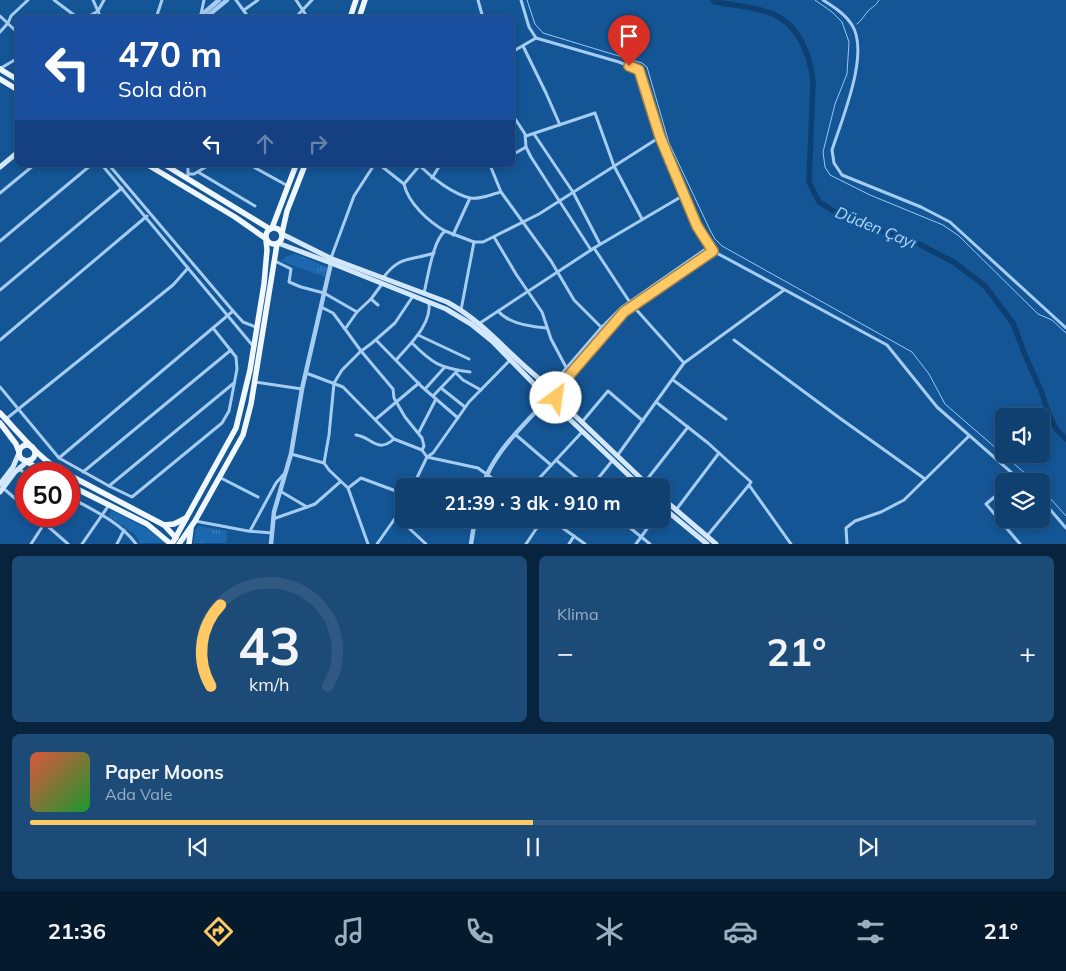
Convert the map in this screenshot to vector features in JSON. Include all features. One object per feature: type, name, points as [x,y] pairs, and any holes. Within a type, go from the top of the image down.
[{"type":"main road","points":[[351,15],[356,0]]},
{"type":"main road","points":[[360,15],[365,0]]},
{"type":"main road","points":[[0,69],[15,78]]},
{"type":"main road","points":[[0,79],[15,88]]},
{"type":"main road","points":[[0,167],[15,154]]},
{"type":"main road","points":[[151,167],[235,217],[272,244],[278,244],[331,260],[446,309],[471,324],[492,341],[532,382],[544,399],[562,412],[582,432],[636,478]]},
{"type":"main road","points":[[169,167],[187,176],[271,228],[278,229],[331,260]]},
{"type":"main road","points":[[80,490],[147,524],[171,544],[176,537],[236,428],[250,370],[264,284],[268,250],[266,232],[271,228],[295,167]]},
{"type":"main road","points":[[80,480],[164,525],[180,543],[194,522],[243,434],[251,404],[278,244],[281,240],[287,211],[304,167]]},
{"type":"main road","points":[[383,281],[423,293],[462,310],[480,324],[535,377],[554,389],[567,408],[614,459]]},
{"type":"main road","points":[[544,399],[545,388],[550,387]]},
{"type":"main road","points":[[544,399],[554,400],[556,393]]},
{"type":"main road","points":[[0,413],[32,448],[48,462]]},
{"type":"main road","points":[[0,423],[16,444],[21,457],[27,461],[34,455],[32,448]]},
{"type":"main road","points":[[1,488],[13,468],[21,448],[25,446],[32,448]]},
{"type":"main road","points":[[1,488],[15,472]]},
{"type":"main road","points":[[670,505],[716,544]]},
{"type":"main road","points":[[670,514],[707,544]]},
{"type":"main road","points":[[164,525],[174,524],[188,516]]},
{"type":"main road","points":[[189,544],[194,522]]},
{"type":"street","points":[[0,32],[11,16],[28,0]]},
{"type":"street","points":[[54,0],[74,15]]},
{"type":"street","points":[[93,0],[100,15]]},
{"type":"street","points":[[91,15],[98,11],[104,0]]},
{"type":"street","points":[[157,15],[162,0]]},
{"type":"street","points":[[197,0],[204,2],[201,15]]},
{"type":"street","points":[[203,15],[219,0]]},
{"type":"street","points":[[204,15],[227,0]]},
{"type":"street","points":[[236,0],[248,15]]},
{"type":"street","points":[[244,10],[258,0]]},
{"type":"street","points":[[296,0],[306,15]]},
{"type":"street","points":[[298,15],[312,0]]},
{"type":"street","points":[[478,0],[482,15]]},
{"type":"street","points":[[522,0],[529,27],[536,38],[619,62],[639,70],[660,137],[697,226],[713,251],[887,346],[938,408],[1012,473]]},
{"type":"street","points":[[823,0],[844,14],[852,24],[855,30],[858,50],[856,73],[832,150],[834,163],[842,175],[921,207],[950,222],[1066,328]]},
{"type":"street","points":[[0,16],[15,30]]},
{"type":"street","points":[[515,50],[536,38]]},
{"type":"street","points":[[523,46],[560,125]]},
{"type":"street","points":[[0,69],[15,60]]},
{"type":"street","points":[[526,136],[595,113],[614,166],[642,219]]},
{"type":"street","points":[[515,119],[526,136],[526,147],[531,157],[629,301]]},
{"type":"street","points":[[534,134],[573,192],[600,244]]},
{"type":"street","points":[[383,167],[404,184],[407,194],[417,207],[438,227],[453,235],[474,242],[483,242],[524,222],[560,201],[660,137]]},
{"type":"street","points":[[515,153],[526,147]]},
{"type":"street","points":[[0,193],[32,167]]},
{"type":"street","points":[[0,241],[89,167]]},
{"type":"street","points":[[104,167],[254,347]]},
{"type":"street","points":[[111,167],[233,311],[243,322],[257,328]]},
{"type":"street","points":[[188,167],[187,176],[206,167]]},
{"type":"street","points":[[254,167],[288,186]]},
{"type":"street","points":[[271,544],[273,519],[291,454],[302,389],[331,260],[354,196],[373,167]]},
{"type":"street","points":[[404,184],[418,167]]},
{"type":"street","points":[[422,167],[432,178],[470,198],[501,192]]},
{"type":"street","points":[[432,178],[439,167]]},
{"type":"street","points":[[492,167],[501,192],[558,271],[574,300],[606,332]]},
{"type":"street","points":[[198,172],[255,206]]},
{"type":"street","points":[[0,290],[122,188]]},
{"type":"street","points":[[480,324],[592,249],[684,194]]},
{"type":"street","points":[[453,235],[470,198]]},
{"type":"street","points":[[0,340],[150,213]]},
{"type":"street","points":[[423,293],[440,235],[445,231]]},
{"type":"street","points":[[494,237],[542,312],[551,339],[567,369]]},
{"type":"street","points":[[462,310],[474,242]]},
{"type":"street","points":[[550,387],[601,328],[629,301],[710,246]]},
{"type":"street","points":[[556,393],[624,312],[713,251]]},
{"type":"street","points":[[345,329],[357,312],[371,299],[388,271],[406,258],[421,257],[434,253]]},
{"type":"street","points":[[275,261],[292,269],[288,282],[324,294],[357,312]]},
{"type":"street","points":[[6,419],[173,285],[188,268]]},
{"type":"street","points":[[599,478],[684,364],[784,290]]},
{"type":"street","points":[[368,544],[348,488],[328,470],[324,463],[329,435],[334,382],[342,370],[361,351],[395,323],[413,295]]},
{"type":"street","points":[[371,299],[378,305]]},
{"type":"street","points":[[397,359],[418,335],[430,313],[429,302]]},
{"type":"street","points":[[633,306],[684,364]]},
{"type":"street","points":[[320,307],[331,311],[393,389],[397,403],[405,417],[419,432],[424,446],[422,450]]},
{"type":"street","points":[[59,458],[233,311]]},
{"type":"street","points":[[498,311],[520,324],[547,328]]},
{"type":"street","points":[[0,387],[59,458],[132,497],[222,423],[229,410],[237,369],[236,357],[213,328]]},
{"type":"street","points":[[418,335],[469,359]]},
{"type":"street","points":[[376,340],[425,389],[458,418]]},
{"type":"street","points":[[734,340],[840,420],[925,479]]},
{"type":"street","points":[[412,343],[432,361],[444,368],[458,372],[470,372]]},
{"type":"street","points":[[83,472],[231,350]]},
{"type":"street","points":[[417,478],[427,457],[433,453],[465,406],[510,360]]},
{"type":"street","points":[[425,389],[444,368]]},
{"type":"street","points":[[458,372],[463,380],[481,390]]},
{"type":"street","points":[[433,396],[458,372]]},
{"type":"street","points":[[306,373],[343,387],[394,439],[422,450],[427,457],[478,468],[492,478]]},
{"type":"street","points":[[673,380],[726,419]]},
{"type":"street","points":[[255,382],[302,389]]},
{"type":"street","points":[[109,486],[234,383]]},
{"type":"street","points":[[376,419],[419,383]]},
{"type":"street","points":[[441,388],[465,406]]},
{"type":"street","points":[[582,423],[608,391],[643,421]]},
{"type":"street","points":[[419,432],[436,399]]},
{"type":"street","points":[[485,478],[495,459],[534,414],[544,399]]},
{"type":"street","points":[[656,402],[720,453],[751,482],[707,536]]},
{"type":"street","points":[[649,478],[688,427]]},
{"type":"street","points":[[539,478],[582,432]]},
{"type":"street","points":[[356,435],[375,445],[384,445],[394,439]]},
{"type":"street","points":[[516,435],[551,465]]},
{"type":"street","points":[[847,544],[846,528],[855,521],[881,512],[904,500],[970,436]]},
{"type":"street","points":[[676,510],[720,453]]},
{"type":"street","points":[[291,454],[324,463]]},
{"type":"street","points":[[556,460],[577,478]]},
{"type":"street","points":[[250,531],[276,483],[285,473]]},
{"type":"street","points":[[219,476],[258,497]]},
{"type":"street","points":[[348,488],[361,478],[395,491]]},
{"type":"street","points":[[273,519],[315,504],[340,482]]},
{"type":"street","points":[[749,485],[791,544]]},
{"type":"street","points":[[1,488],[15,499]]},
{"type":"street","points":[[280,491],[307,507]]},
{"type":"street","points":[[995,496],[986,504],[995,515]]},
{"type":"street","points":[[80,503],[124,530],[136,544]]},
{"type":"street","points":[[82,544],[109,505]]},
{"type":"street","points":[[1050,509],[1066,528]]},
{"type":"street","points":[[377,544],[395,518]]},
{"type":"street","points":[[194,522],[272,535]]},
{"type":"street","points":[[31,544],[42,527]]},
{"type":"street","points":[[48,527],[68,544]]},
{"type":"street","points":[[408,528],[426,544]]},
{"type":"street","points":[[471,544],[473,528]]},
{"type":"street","points":[[526,544],[537,528]]},
{"type":"street","points":[[563,528],[585,544]]},
{"type":"street","points":[[631,528],[650,544]]},
{"type":"street","points":[[636,544],[647,528]]},
{"type":"street","points":[[1006,528],[1020,544]]},
{"type":"street","points":[[117,544],[124,530]]},
{"type":"street","points":[[272,535],[275,544]]},
{"type":"street","points":[[569,544],[574,536]]},
{"type":"green space","points":[[296,254],[327,267],[325,277],[281,261],[287,256]]},
{"type":"green space","points":[[111,510],[149,530],[165,543],[140,543],[136,535],[109,516]]},
{"type":"green space","points":[[199,526],[227,531],[226,543],[194,543],[195,531]]},
{"type":"waterway","points":[[527,0],[535,24],[543,33],[642,63],[647,67],[669,143],[710,230],[722,246],[912,352],[929,374],[945,404],[1025,473]]},
{"type":"waterway","name":"Düden Çayı","points":[[713,0],[773,14],[790,25],[806,51],[813,81],[809,182],[819,202],[847,219],[919,244],[955,263],[985,286],[1013,323],[1042,393],[1047,410],[1056,429],[1066,439]]},
{"type":"waterway","points":[[815,0],[842,22],[849,42],[847,74],[835,104],[823,152],[825,167],[830,175],[870,195],[943,225],[959,236],[1038,314],[1052,320],[1066,333]]},
{"type":"waterway","points":[[857,24],[879,0]]},
{"type":"waterway","points":[[1050,498],[1066,516]]},
{"type":"route","points":[[556,398],[556,393],[572,372],[624,312],[713,251],[697,226],[660,137],[639,70],[629,66]]}]
